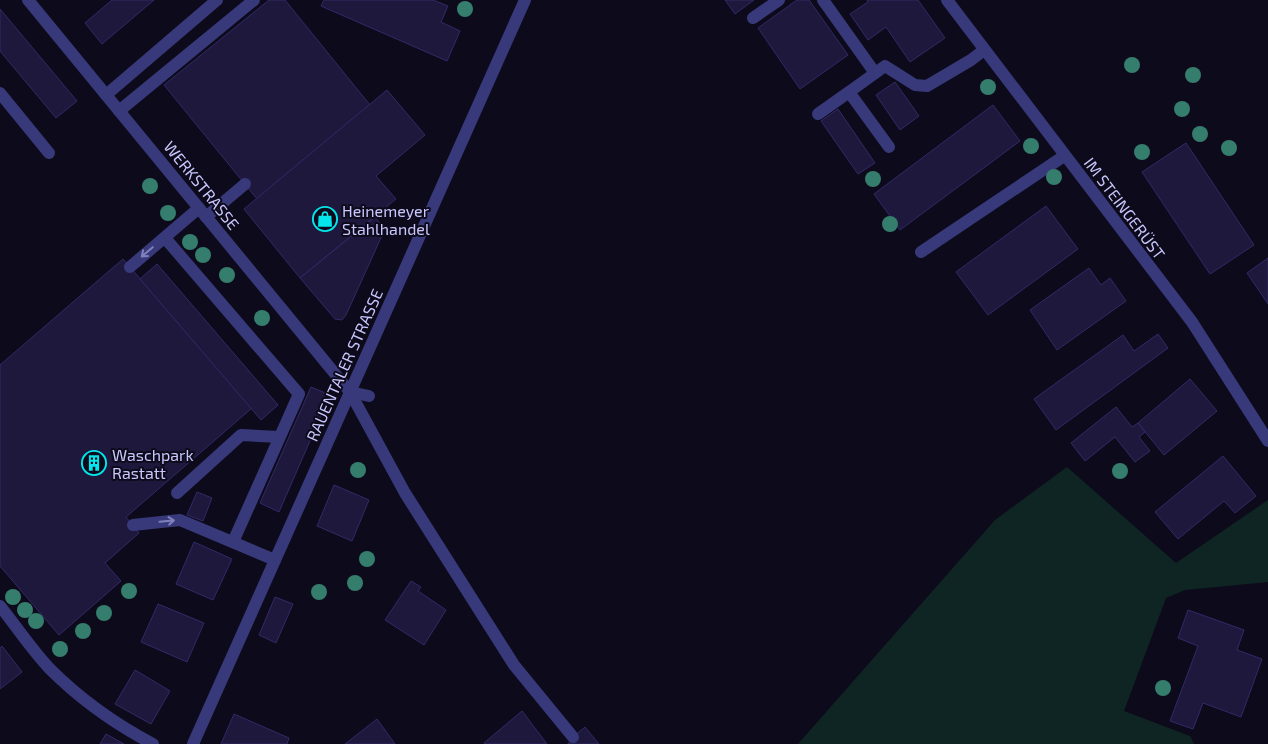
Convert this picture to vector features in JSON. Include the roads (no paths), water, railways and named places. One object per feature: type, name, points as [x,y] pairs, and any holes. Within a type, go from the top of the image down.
[{"type":"street","name":"WERKSTRASSE","points":[[28,0],[350,392],[406,493],[514,665],[573,737]]},
{"type":"street","points":[[106,94],[217,0]]},
{"type":"street","points":[[119,111],[254,0]]},
{"type":"street","name":"RAUENTALER STRASSE","points":[[193,744],[525,0]]},
{"type":"street","points":[[753,18],[779,0]]},
{"type":"street","points":[[823,0],[875,73]]},
{"type":"street","name":"IM STEINGERÜST","points":[[947,0],[1192,322],[1268,441]]},
{"type":"street","points":[[818,114],[885,66],[915,85],[927,86],[984,50]]},
{"type":"street","points":[[849,92],[889,147]]},
{"type":"street","points":[[0,93],[49,153]]},
{"type":"street","points":[[921,252],[1064,156]]},
{"type":"street","points":[[130,267],[165,238],[245,184]]},
{"type":"street","points":[[165,238],[298,394],[232,542]]},
{"type":"street","points":[[350,392],[369,396]]},
{"type":"street","points":[[177,493],[241,435],[279,438]]},
{"type":"street","points":[[133,525],[180,520],[275,560]]},
{"type":"street","points":[[0,606],[49,668],[86,701],[110,719],[153,744]]},
{"type":"place","name":"Heinemeyer Stahlhandel","points":[[325,219]]},
{"type":"place","name":"Waschpark Rastatt","points":[[94,463]]}]
